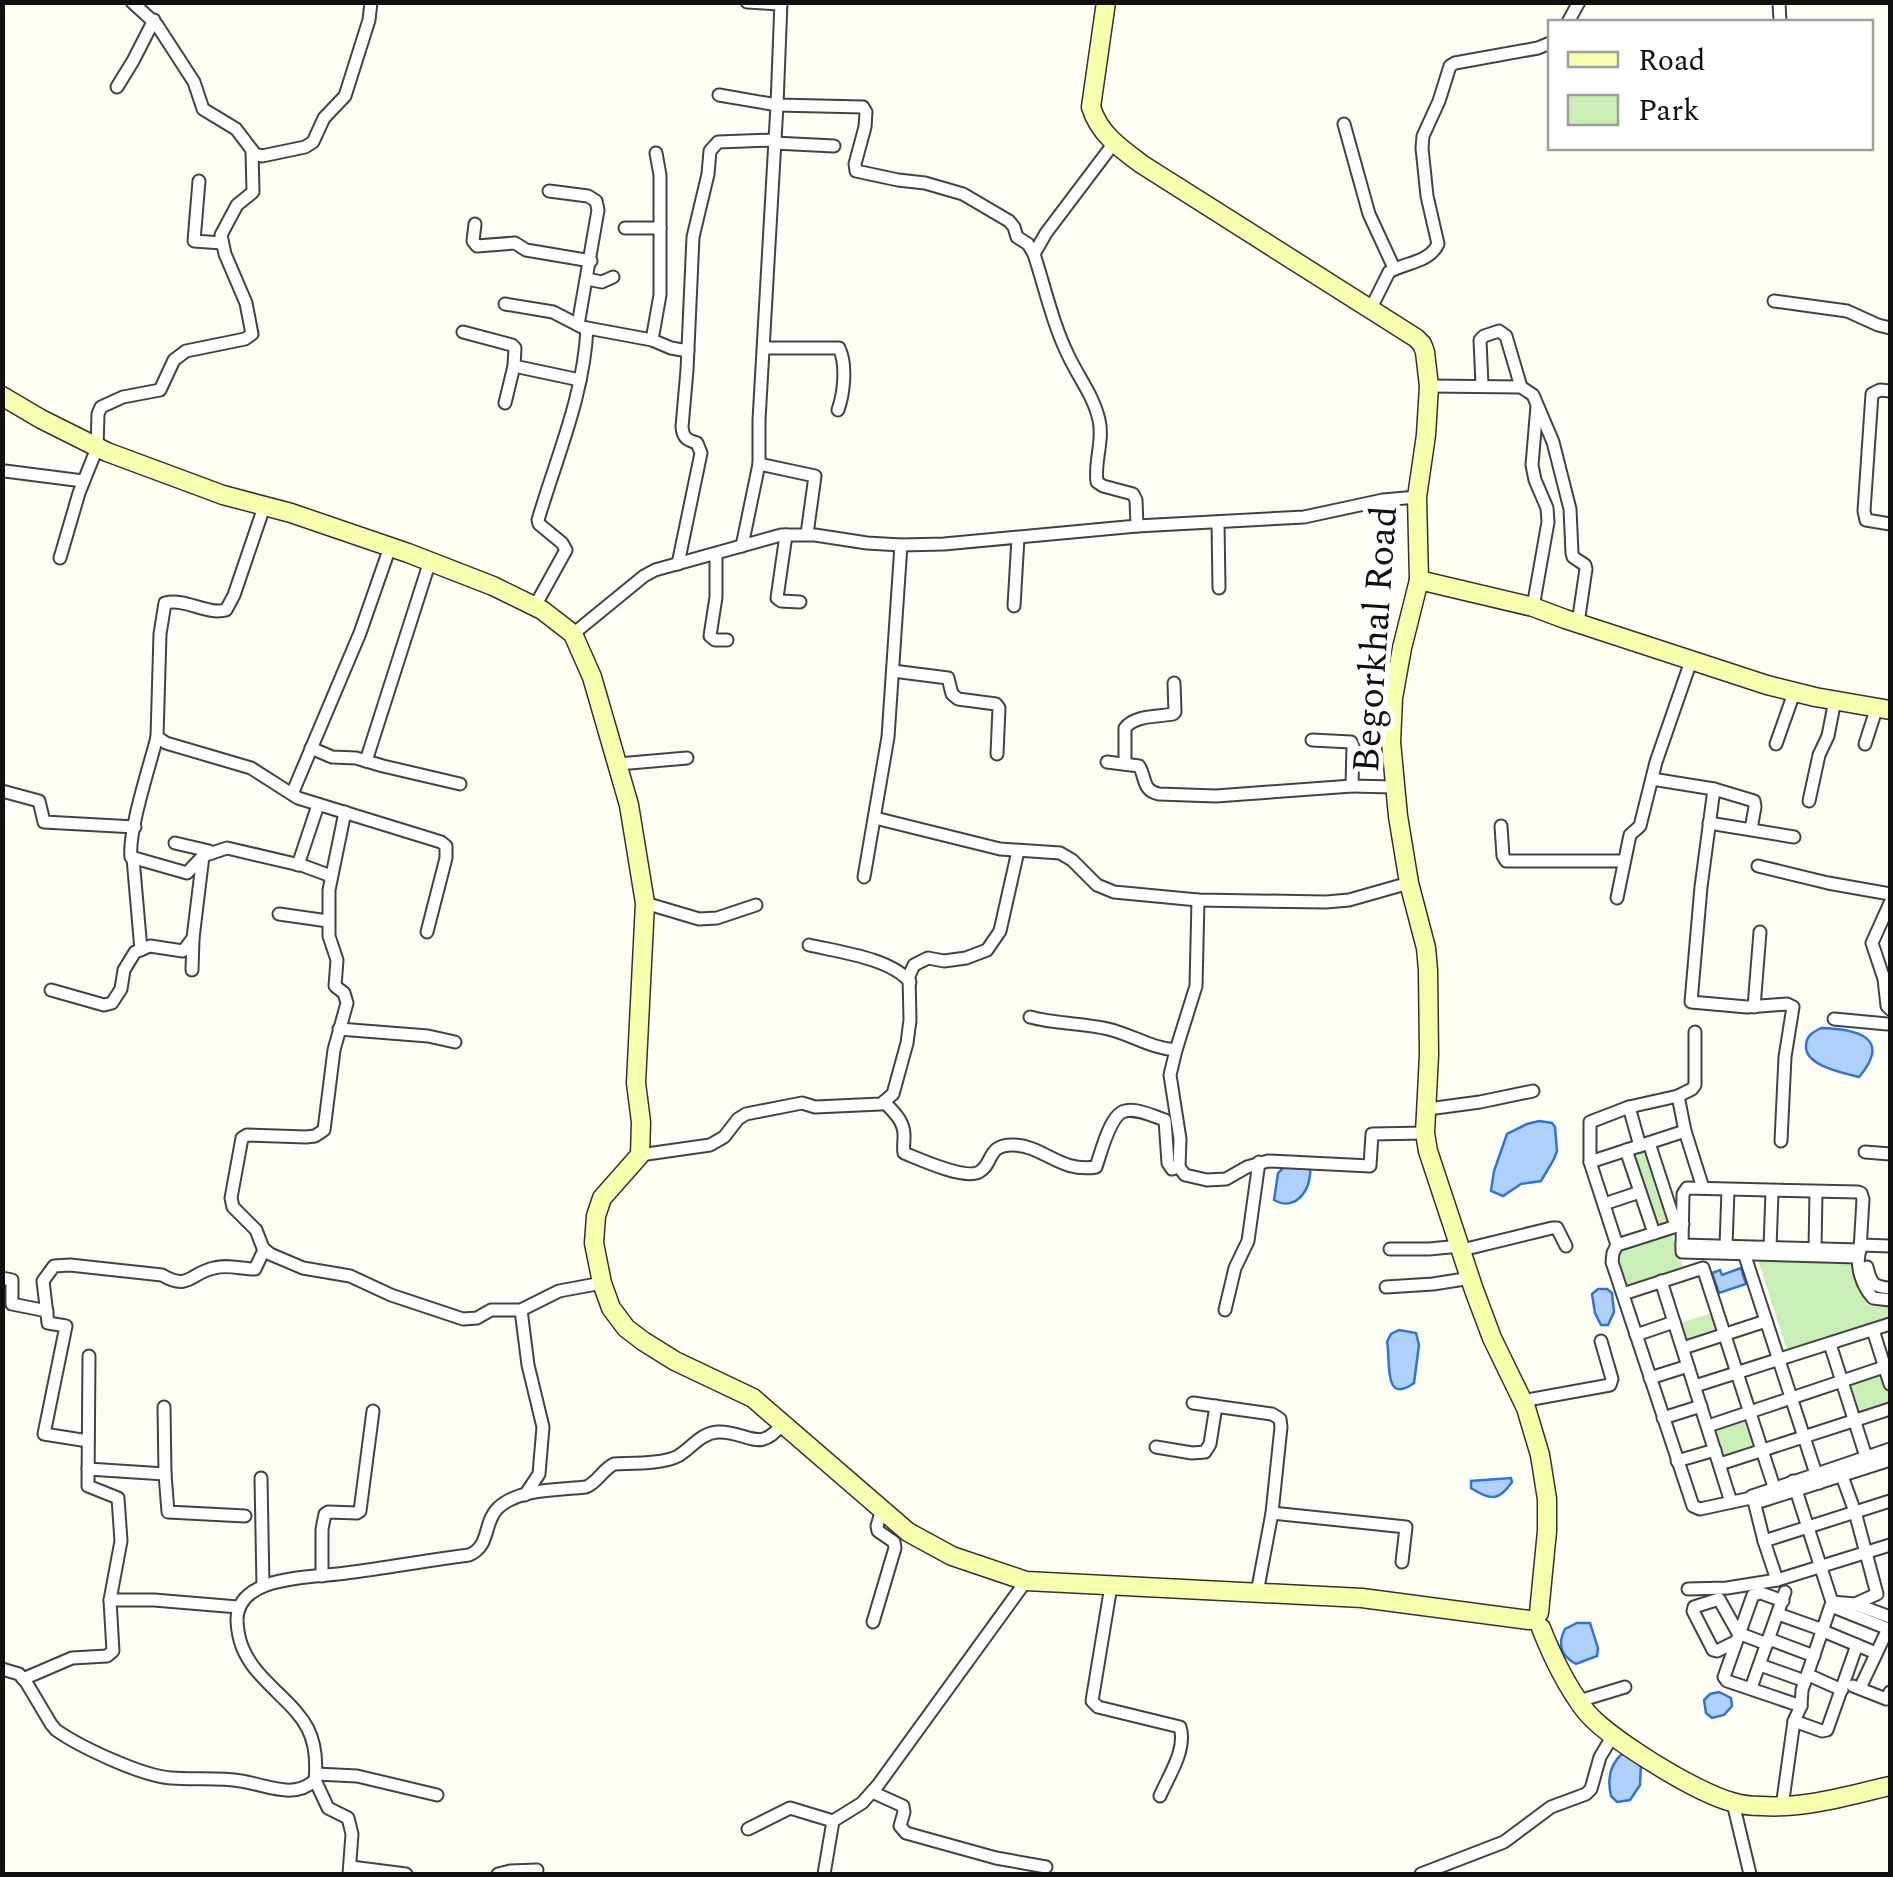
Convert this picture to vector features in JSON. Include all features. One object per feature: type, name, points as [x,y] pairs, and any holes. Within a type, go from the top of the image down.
[{"type":"street","points":[[132,2],[154,20],[194,82],[203,109],[236,129],[252,151],[262,156],[313,142],[324,118],[345,96],[371,2]]},
{"type":"street","points":[[742,546],[759,464],[781,3],[747,2]]},
{"type":"street","name":"Begorkhal Road","points":[[1106,2],[1092,89],[1091,107],[1099,128],[1143,165],[1422,344],[1429,386],[1417,497],[1419,580],[1394,698],[1394,787],[1428,970],[1425,1132],[1470,1278],[1492,1338],[1522,1401],[1540,1456],[1547,1530],[1536,1620]]},
{"type":"street","points":[[117,87],[154,20]]},
{"type":"street","points":[[1371,308],[1394,268],[1428,257],[1438,244],[1422,148],[1447,70],[1454,63],[1548,44]]},
{"type":"street","points":[[719,95],[778,105],[863,107],[867,117],[856,170],[963,194],[1009,221],[1017,237],[1034,254],[1063,342],[1100,420],[1097,482],[1133,494],[1136,526]]},
{"type":"street","points":[[1344,124],[1369,214],[1394,268]]},
{"type":"street","points":[[678,564],[701,453],[697,443],[682,435],[682,427],[693,237],[710,151],[718,142],[834,146]]},
{"type":"street","points":[[1034,254],[1114,143]]},
{"type":"street","points":[[60,558],[98,448],[101,407],[123,397],[160,390],[174,360],[186,351],[245,340],[252,334],[246,303],[222,243],[223,231],[237,205],[253,192],[252,151]]},
{"type":"street","points":[[652,340],[660,296],[660,174],[656,153]]},
{"type":"street","points":[[199,181],[194,242],[222,243]]},
{"type":"street","points":[[535,606],[566,550],[538,520],[580,380],[582,326],[598,210],[596,201],[588,196],[549,191]]},
{"type":"street","points":[[475,224],[472,241],[477,246],[515,243],[526,250],[590,261]]},
{"type":"street","points":[[625,228],[660,228]]},
{"type":"street","points":[[587,279],[602,282],[614,277]]},
{"type":"street","points":[[1774,301],[1847,311],[1890,328]]},
{"type":"street","points":[[505,304],[553,312],[582,326],[688,351]]},
{"type":"street","points":[[1482,385],[1480,340],[1499,331],[1506,336],[1521,386]]},
{"type":"street","points":[[464,332],[515,348],[505,403]]},
{"type":"street","points":[[764,348],[839,348],[843,360],[838,410]]},
{"type":"street","points":[[514,366],[580,380]]},
{"type":"street","points":[[1429,386],[1521,386],[1533,395],[1553,442],[1570,509],[1572,553],[1586,569],[1578,623]]},
{"type":"street","points":[[1890,391],[1872,394],[1864,517],[1890,524]]},
{"type":"street","points":[[2,396],[98,448],[223,494],[430,561],[535,606],[574,634],[592,677],[629,805],[645,903],[636,1093],[641,1122],[640,1155]]},
{"type":"street","points":[[1533,607],[1548,522],[1532,465],[1538,406]]},
{"type":"street","points":[[759,464],[816,476],[807,534]]},
{"type":"street","points":[[5,471],[84,481]]},
{"type":"street","points":[[574,634],[644,576],[663,567],[786,535],[901,546],[944,544],[1136,526],[1304,517],[1417,497]]},
{"type":"street","points":[[141,950],[130,855],[158,737],[160,634],[165,603],[173,601],[214,612],[226,610],[264,507]]},
{"type":"street","points":[[1218,522],[1220,588]]},
{"type":"street","points":[[786,535],[777,598],[781,602],[800,602]]},
{"type":"street","points":[[1014,606],[1018,538]]},
{"type":"street","points":[[864,878],[888,737],[901,546]]},
{"type":"street","points":[[292,794],[360,633],[390,547]]},
{"type":"street","points":[[716,554],[716,597],[710,636],[727,640]]},
{"type":"street","points":[[366,761],[430,561]]},
{"type":"street","points":[[1419,580],[1533,607],[1794,692],[1884,708],[1865,744]]},
{"type":"street","points":[[1617,898],[1630,835],[1640,826],[1691,660]]},
{"type":"street","points":[[894,671],[948,678],[952,694],[958,699],[996,704],[996,754]]},
{"type":"street","points":[[1125,764],[1124,732],[1128,723],[1173,714],[1174,683]]},
{"type":"street","points":[[1776,744],[1794,692]]},
{"type":"street","points":[[1809,801],[1836,700]]},
{"type":"street","points":[[158,737],[166,743],[251,768],[318,805],[446,846],[428,932]]},
{"type":"street","points":[[1312,740],[1350,742],[1352,786]]},
{"type":"street","points":[[312,748],[332,757],[350,757],[460,784]]},
{"type":"street","points":[[618,764],[687,758]]},
{"type":"street","points":[[1107,762],[1139,766],[1147,788],[1159,794],[1216,796],[1352,786],[1394,787]]},
{"type":"street","points":[[1652,780],[1714,789],[1754,801],[1751,829]]},
{"type":"street","points":[[1714,789],[1691,1002],[1754,1008],[1793,1006],[1785,1057],[1781,1141]]},
{"type":"street","points":[[2,791],[39,801],[44,822],[135,827]]},
{"type":"street","points":[[298,865],[318,805]]},
{"type":"street","points":[[345,812],[328,890],[328,921],[337,956],[334,986],[347,998],[328,1080],[326,1125],[321,1134],[306,1137],[248,1135],[240,1141],[232,1203],[256,1230],[264,1250],[303,1268],[350,1276],[464,1319],[478,1318],[491,1310],[520,1310],[558,1291],[602,1283]]},
{"type":"street","points":[[875,818],[1018,852],[1065,854],[1104,890],[1198,900],[1338,901],[1409,882]]},
{"type":"street","points":[[1708,823],[1794,836]]},
{"type":"street","points":[[1501,826],[1502,856],[1506,862],[1624,861]]},
{"type":"street","points":[[175,843],[208,854]]},
{"type":"street","points":[[133,858],[187,873],[208,854],[232,848],[331,876]]},
{"type":"street","points":[[1018,852],[1000,931],[987,950],[944,961],[928,958],[914,965],[907,1043],[893,1094],[884,1102],[869,1106],[802,1104],[746,1114],[724,1138],[710,1144],[640,1155],[602,1198],[594,1243],[602,1283],[626,1328],[675,1361],[753,1398],[908,1532],[952,1556],[1026,1581],[1362,1598],[1536,1620],[1578,1701],[1593,1720],[1612,1737],[1712,1795],[1732,1802],[1782,1807],[1890,1786]]},
{"type":"street","points":[[192,970],[208,854]]},
{"type":"street","points":[[1758,866],[1890,894]]},
{"type":"street","points":[[1198,900],[1196,986],[1170,1076],[1180,1139],[1179,1166],[1185,1175],[1218,1180],[1260,1162],[1370,1166],[1372,1134],[1425,1132]]},
{"type":"street","points":[[645,903],[699,919],[716,918],[756,905]]},
{"type":"street","points":[[1834,1019],[1889,1028],[1884,979],[1872,943],[1890,903]]},
{"type":"street","points":[[279,914],[328,921]]},
{"type":"street","points":[[1754,1008],[1760,932]]},
{"type":"street","points":[[51,990],[112,1003],[135,952],[150,946],[182,952],[194,938]]},
{"type":"street","points":[[808,945],[866,958],[901,972],[910,982]]},
{"type":"street","points":[[1030,1017],[1103,1028],[1154,1048],[1176,1050]]},
{"type":"street","points":[[339,1029],[428,1036],[454,1042]]},
{"type":"street","points":[[1617,1245],[1590,1162],[1590,1122],[1692,1089],[1694,1032]]},
{"type":"street","points":[[1428,1109],[1533,1091]]},
{"type":"street","points":[[1678,1096],[1703,1188]]},
{"type":"street","points":[[884,1102],[900,1119],[905,1134],[904,1153],[966,1174],[983,1169],[992,1152],[1018,1145],[1072,1168],[1096,1167],[1110,1126],[1118,1113],[1128,1110],[1165,1120],[1168,1163],[1172,1169],[1179,1166]]},
{"type":"street","points":[[1629,1108],[1680,1225]]},
{"type":"street","points":[[1590,1162],[1685,1131]]},
{"type":"street","points":[[1626,1150],[1654,1233]]},
{"type":"street","points":[[1865,1152],[1890,1154]]},
{"type":"street","points":[[1226,1310],[1235,1268],[1248,1242],[1260,1162]]},
{"type":"street","points":[[1689,1272],[1680,1225],[1684,1190],[1861,1193],[1859,1251],[1864,1288],[1872,1298],[1890,1300]]},
{"type":"street","points":[[1726,1246],[1728,1190]]},
{"type":"street","points":[[1604,1204],[1640,1192]]},
{"type":"street","points":[[1770,1248],[1772,1192]]},
{"type":"street","points":[[1815,1249],[1816,1192]]},
{"type":"street","points":[[1680,1225],[1617,1245],[1612,1262],[1696,1509],[1753,1500],[1868,1462],[1888,1462],[1890,1479]]},
{"type":"street","points":[[1390,1249],[1461,1248],[1552,1228],[1558,1228],[1566,1246]]},
{"type":"street","points":[[1682,1249],[1726,1246],[1747,1250],[1859,1251],[1865,1257],[1870,1282],[1876,1287],[1890,1288]]},
{"type":"street","points":[[1682,1249],[1859,1251],[1890,1246]]},
{"type":"street","points":[[88,1441],[44,1434],[66,1326],[48,1323],[43,1281],[54,1266],[162,1275],[173,1282],[185,1282],[213,1268],[255,1268],[264,1250]]},
{"type":"street","points":[[1747,1250],[1766,1320],[1783,1358]]},
{"type":"street","points":[[1747,1250],[1821,1477]]},
{"type":"street","points":[[1623,1294],[1703,1268],[1774,1487]]},
{"type":"street","points":[[2,1278],[12,1280],[12,1304],[46,1311]]},
{"type":"street","points":[[1386,1287],[1470,1278]]},
{"type":"street","points":[[1661,1282],[1731,1502]]},
{"type":"street","points":[[520,1310],[542,1428],[539,1474],[525,1495]]},
{"type":"street","points":[[1683,1348],[1766,1320]]},
{"type":"street","points":[[1636,1334],[1674,1322]]},
{"type":"street","points":[[1695,1386],[1890,1324]]},
{"type":"street","points":[[1873,1330],[1888,1366],[1890,1384]]},
{"type":"street","points":[[1522,1401],[1610,1385],[1601,1342]]},
{"type":"street","points":[[1830,1344],[1868,1462]]},
{"type":"street","points":[[23,1679],[72,1658],[111,1655],[112,1651],[110,1600],[120,1541],[118,1498],[88,1486],[88,1356]]},
{"type":"street","points":[[1650,1378],[1688,1366]]},
{"type":"street","points":[[1708,1426],[1888,1366]]},
{"type":"street","points":[[1193,1403],[1272,1414],[1280,1419],[1272,1513],[1256,1593]]},
{"type":"street","points":[[1156,1447],[1205,1452],[1210,1444],[1216,1406]]},
{"type":"street","points":[[1662,1418],[1702,1406]]},
{"type":"street","points":[[164,1407],[168,1512],[245,1516]]},
{"type":"street","points":[[1720,1464],[1890,1408]]},
{"type":"street","points":[[322,1576],[324,1514],[360,1511],[373,1411]]},
{"type":"street","points":[[406,1874],[350,1871],[352,1834],[348,1818],[328,1808],[316,1777],[315,1750],[304,1722],[243,1652],[238,1607],[251,1592],[287,1580],[469,1555],[482,1546],[500,1505],[525,1495],[586,1487],[614,1464],[678,1456],[706,1434],[768,1439],[782,1423]]},
{"type":"street","points":[[1821,1477],[1842,1476],[1890,1449]]},
{"type":"street","points":[[1677,1461],[1716,1450]]},
{"type":"street","points":[[88,1469],[165,1474]]},
{"type":"street","points":[[1835,1605],[1854,1604],[1884,1593],[1866,1553],[1842,1476]]},
{"type":"street","points":[[261,1478],[262,1586]]},
{"type":"street","points":[[1777,1580],[1753,1500],[1755,1494],[1774,1487],[1797,1485]]},
{"type":"street","points":[[1797,1485],[1835,1605],[1809,1679]]},
{"type":"street","points":[[1764,1541],[1890,1501]]},
{"type":"street","points":[[873,1622],[895,1548],[894,1542],[878,1531],[882,1510]]},
{"type":"street","points":[[1272,1513],[1406,1527],[1402,1562]]},
{"type":"street","points":[[1688,1589],[1728,1588],[1777,1580],[1890,1545]]},
{"type":"street","points":[[824,1874],[833,1821],[872,1792],[1026,1581]]},
{"type":"street","points":[[1111,1586],[1092,1701],[1098,1708],[1180,1727],[1183,1737],[1179,1755],[1160,1796]]},
{"type":"street","points":[[1801,1702],[1728,1682],[1724,1676],[1755,1593],[1782,1602],[1825,1632],[1882,1650]]},
{"type":"street","points":[[110,1600],[238,1607]]},
{"type":"street","points":[[1751,1688],[1782,1602]]},
{"type":"street","points":[[1854,1604],[1890,1617]]},
{"type":"street","points":[[1835,1605],[1884,1626],[1886,1631],[1882,1650],[1860,1688]]},
{"type":"street","points":[[1782,1807],[1794,1721],[1808,1691],[1814,1656],[1825,1632]]},
{"type":"street","points":[[1737,1638],[1768,1642],[1814,1656]]},
{"type":"street","points":[[1794,1721],[1825,1731],[1857,1645]]},
{"type":"street","points":[[1760,1665],[1860,1688],[1886,1698],[1890,1692]]},
{"type":"street","points":[[2,1669],[23,1679],[56,1730],[166,1778],[239,1780],[290,1791],[306,1788],[316,1777],[358,1776],[437,1795]]},
{"type":"street","points":[[1578,1701],[1625,1687]]},
{"type":"street","points":[[1421,1874],[1504,1842],[1551,1807],[1586,1794],[1612,1737]]},
{"type":"street","points":[[872,1792],[902,1806],[900,1826],[906,1833],[996,1858],[1046,1867]]},
{"type":"street","points":[[1732,1802],[1750,1874]]},
{"type":"street","points":[[748,1830],[790,1808],[833,1821]]},
{"type":"street","points":[[498,1874],[537,1870]]},
{"type":"green space","points":[[1648,1145],[1674,1224],[1655,1231],[1629,1151]]},
{"type":"green space","points":[[1672,1234],[1684,1270],[1626,1289],[1614,1253]]},
{"type":"green space","points":[[1757,1257],[1853,1261],[1867,1305],[1890,1307],[1890,1320],[1788,1353]]},
{"type":"green space","points":[[1715,1312],[1722,1333],[1684,1346],[1677,1324]]},
{"type":"green space","points":[[1883,1370],[1890,1406],[1856,1417],[1845,1383]]},
{"type":"green space","points":[[1749,1415],[1760,1450],[1722,1463],[1710,1427]]},
{"type":"water","points":[[1821,1028],[1857,1033],[1871,1044],[1869,1063],[1859,1077],[1818,1064],[1807,1053],[1810,1035]]},
{"type":"water","points":[[1539,1121],[1555,1127],[1557,1151],[1541,1181],[1521,1184],[1503,1196],[1491,1191],[1507,1134]]},
{"type":"water","points":[[1310,1165],[1309,1182],[1302,1196],[1290,1203],[1274,1200],[1278,1173],[1284,1167]]},
{"type":"water","points":[[1741,1268],[1746,1284],[1719,1293],[1712,1273],[1720,1270],[1722,1275]]},
{"type":"water","points":[[1598,1289],[1612,1293],[1614,1312],[1608,1325],[1601,1325],[1595,1313],[1592,1294]]},
{"type":"water","points":[[1399,1330],[1416,1333],[1419,1345],[1414,1383],[1397,1389],[1390,1377],[1387,1342]]},
{"type":"water","points":[[1511,1478],[1512,1482],[1499,1496],[1484,1495],[1471,1488],[1471,1481]]},
{"type":"water","points":[[1577,1623],[1590,1623],[1598,1648],[1597,1656],[1576,1664],[1561,1645],[1565,1629]]},
{"type":"water","points":[[1719,1692],[1731,1698],[1732,1706],[1724,1715],[1712,1718],[1706,1713],[1704,1700]]},
{"type":"water","points":[[1623,1753],[1641,1763],[1640,1785],[1630,1800],[1617,1802],[1611,1796],[1610,1778],[1612,1767]]}]
